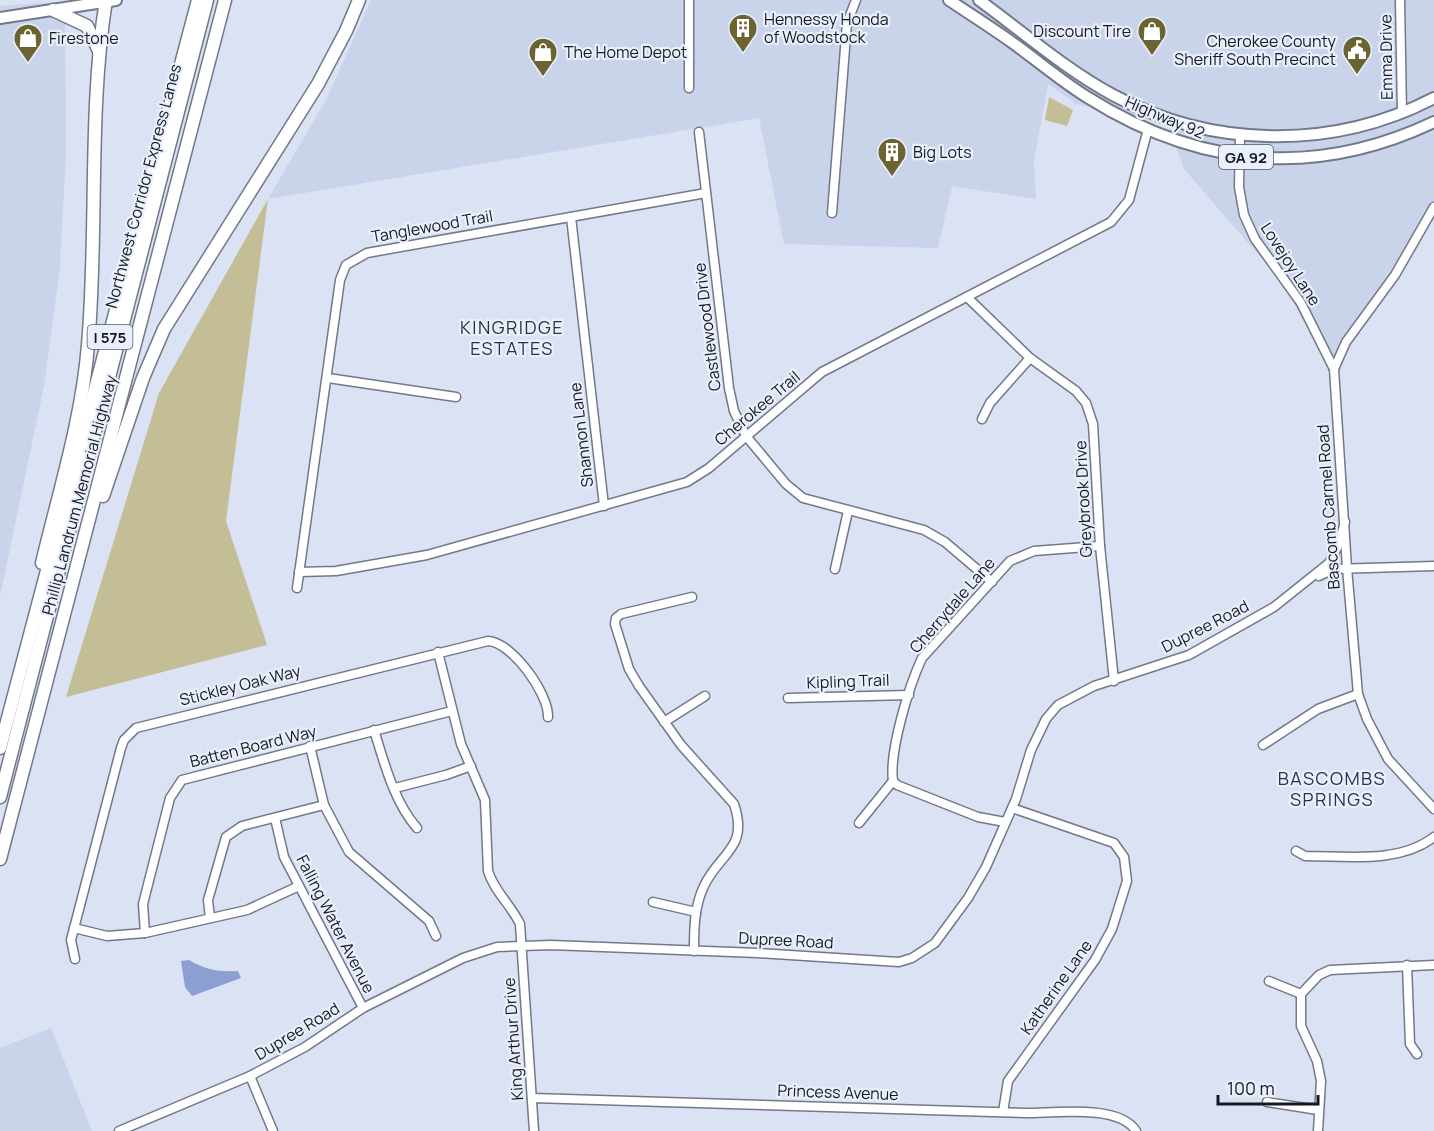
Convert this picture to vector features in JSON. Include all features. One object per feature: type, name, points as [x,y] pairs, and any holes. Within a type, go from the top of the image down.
[{"type":"highway","name":"Phillip Landrum Memorial Highway","points":[[0,748],[198,0]]},
{"type":"highway","name":"Northwest Corridor Express Lanes","points":[[0,797],[207,0]]},
{"type":"highway","name":"Phillip Landrum Memorial Highway","points":[[0,859],[225,0]]},
{"type":"highway","points":[[72,588],[143,378],[160,337],[321,77],[346,31],[359,0]]},
{"type":"highway","points":[[21,673],[20,655],[68,454],[86,363],[100,54],[109,1]]},
{"type":"highway","points":[[53,10],[87,26],[100,54]]},
{"type":"main road","name":"Highway 92","points":[[949,0],[1087,97],[1148,129],[1202,150],[1239,156],[1302,157],[1343,152],[1394,138],[1434,122]]},
{"type":"main road","name":"Highway 92","points":[[979,0],[1075,72],[1112,95],[1172,120],[1207,130],[1240,135],[1281,137],[1320,134],[1361,127],[1402,113],[1434,98]]},
{"type":"main road","points":[[0,18],[109,1]]},
{"type":"street","points":[[689,0],[689,88]]},
{"type":"street","points":[[832,213],[847,24],[856,0]]},
{"type":"street","name":"Emma Drive","points":[[1400,0],[1402,113]]},
{"type":"street","name":"Cherokee Trail","points":[[299,572],[336,571],[406,560],[687,482],[709,468],[822,372],[1092,234],[1119,215],[1129,200],[1148,129]]},
{"type":"street","name":"Castlewood Drive","points":[[699,132],[729,388],[734,411],[746,436],[786,484],[803,498],[912,526],[935,535],[992,582]]},
{"type":"street","name":"Lovejoy Lane","points":[[1240,135],[1240,202],[1249,227],[1301,303],[1334,369]]},
{"type":"street","name":"Tanglewood Trail","points":[[297,588],[340,280],[342,271],[351,259],[367,253],[706,193]]},
{"type":"street","name":"Bascomb Carmel Road","points":[[1434,207],[1395,275],[1346,342],[1334,369],[1346,565],[1358,694],[1367,719],[1388,759],[1434,809]]},
{"type":"street","name":"Shannon Lane","points":[[571,217],[604,506]]},
{"type":"street","name":"Greybrook Drive","points":[[967,297],[1030,358],[1076,391],[1089,413],[1093,424],[1098,466],[1100,546],[1114,681]]},
{"type":"street","points":[[982,419],[996,395],[1030,358]]},
{"type":"street","points":[[328,378],[456,397]]},
{"type":"street","points":[[835,569],[848,511]]},
{"type":"street","name":"Dupree Road","points":[[119,1131],[250,1076],[305,1047],[363,1008],[464,958],[497,947],[522,945],[694,951],[899,962],[912,958],[934,943],[968,898],[986,867],[1012,808],[1031,750],[1052,712],[1070,697],[1189,655],[1274,607],[1329,562],[1338,546],[1345,522]]},
{"type":"street","name":"Cherrydale Lane","points":[[893,781],[896,746],[909,694],[922,658],[1010,561],[1024,554],[1100,546]]},
{"type":"street","points":[[1329,562],[1338,560],[1346,565],[1434,566]]},
{"type":"street","name":"Dupree Road","points":[[1311,579],[1346,565]]},
{"type":"street","points":[[692,597],[649,606],[616,618],[615,624],[629,669],[664,722],[695,762],[735,804],[738,815],[738,839],[733,850],[711,873],[703,887],[696,912],[694,951]]},
{"type":"street","name":"Stickley Oak Way","points":[[75,959],[71,946],[121,748],[124,740],[136,728],[488,640],[504,645],[516,656],[545,700],[548,717]]},
{"type":"street","name":"King Arthur Drive","points":[[438,652],[461,744],[485,800],[488,871],[492,882],[512,907],[520,924],[534,1131]]},
{"type":"street","name":"Kipling Trail","points":[[788,698],[909,694]]},
{"type":"street","points":[[1263,745],[1318,710],[1358,694]]},
{"type":"street","points":[[664,722],[705,696]]},
{"type":"street","name":"Batten Board Way","points":[[145,933],[143,904],[170,798],[182,780],[199,773],[452,711]]},
{"type":"street","points":[[374,730],[408,818],[417,828]]},
{"type":"street","points":[[310,746],[324,805],[354,857],[429,921],[436,936]]},
{"type":"street","points":[[395,788],[471,766]]},
{"type":"street","points":[[860,823],[893,781],[897,785],[978,817],[1005,822]]},
{"type":"street","points":[[210,918],[208,900],[226,837],[242,826],[324,805]]},
{"type":"street","name":"Katherine Lane","points":[[1003,1112],[1008,1082],[1095,960],[1112,929],[1127,881],[1124,857],[1114,843],[1012,808]]},
{"type":"street","name":"Falling Water Avenue","points":[[275,818],[284,857],[363,1008]]},
{"type":"street","points":[[1296,851],[1305,856],[1375,856],[1412,850],[1434,837]]},
{"type":"street","points":[[75,928],[108,936],[145,933],[257,907],[299,886]]},
{"type":"street","points":[[653,902],[696,912]]},
{"type":"street","points":[[1407,965],[1410,1044],[1417,1054]]},
{"type":"street","points":[[1318,1131],[1318,1110],[1322,1099],[1321,1081],[1317,1061],[1301,1026],[1301,994],[1319,975],[1330,970],[1434,965]]},
{"type":"street","points":[[1269,981],[1301,994]]},
{"type":"street","points":[[250,1076],[273,1131]]},
{"type":"street","name":"Princess Avenue","points":[[532,1098],[1003,1112],[1086,1112],[1118,1116],[1129,1121],[1136,1131]]},
{"type":"street","points":[[1267,1102],[1318,1110]]},
{"type":"shaded area","points":[[371,0],[1434,0],[1434,201],[1367,316],[1331,371],[1282,282],[1184,169],[1169,127],[1154,121],[1076,104],[1048,84],[1034,161],[1036,199],[952,186],[938,248],[784,244],[759,118],[268,199],[327,98]]},
{"type":"shaded area","points":[[60,2],[65,15],[66,152],[60,267],[44,386],[0,596],[0,6]]},
{"type":"shaded area","points":[[1049,97],[1073,110],[1067,126],[1045,120]]},
{"type":"shaded area","points":[[268,199],[226,521],[267,645],[66,697],[159,393]]},
{"type":"shaded area","points":[[51,1028],[92,1131],[0,1131],[0,1048]]},
{"type":"water","points":[[189,960],[212,970],[238,971],[241,978],[192,996],[185,987],[181,961]]},
{"type":"place","name":"Hennessy Honda of Woodstock","points":[[743,54]]},
{"type":"place","name":"Discount Tire","points":[[1152,56]]},
{"type":"place","name":"Firestone","points":[[28,64]]},
{"type":"place","name":"Cherokee County Sheriff South Precinct","points":[[1357,76]]},
{"type":"place","name":"The Home Depot","points":[[543,78]]},
{"type":"place","name":"Big Lots","points":[[892,178]]},
{"type":"district","name":"KINGRIDGE ESTATES","points":[[512,337]]},
{"type":"district","name":"BASCOMBS SPRINGS","points":[[1332,788]]}]
